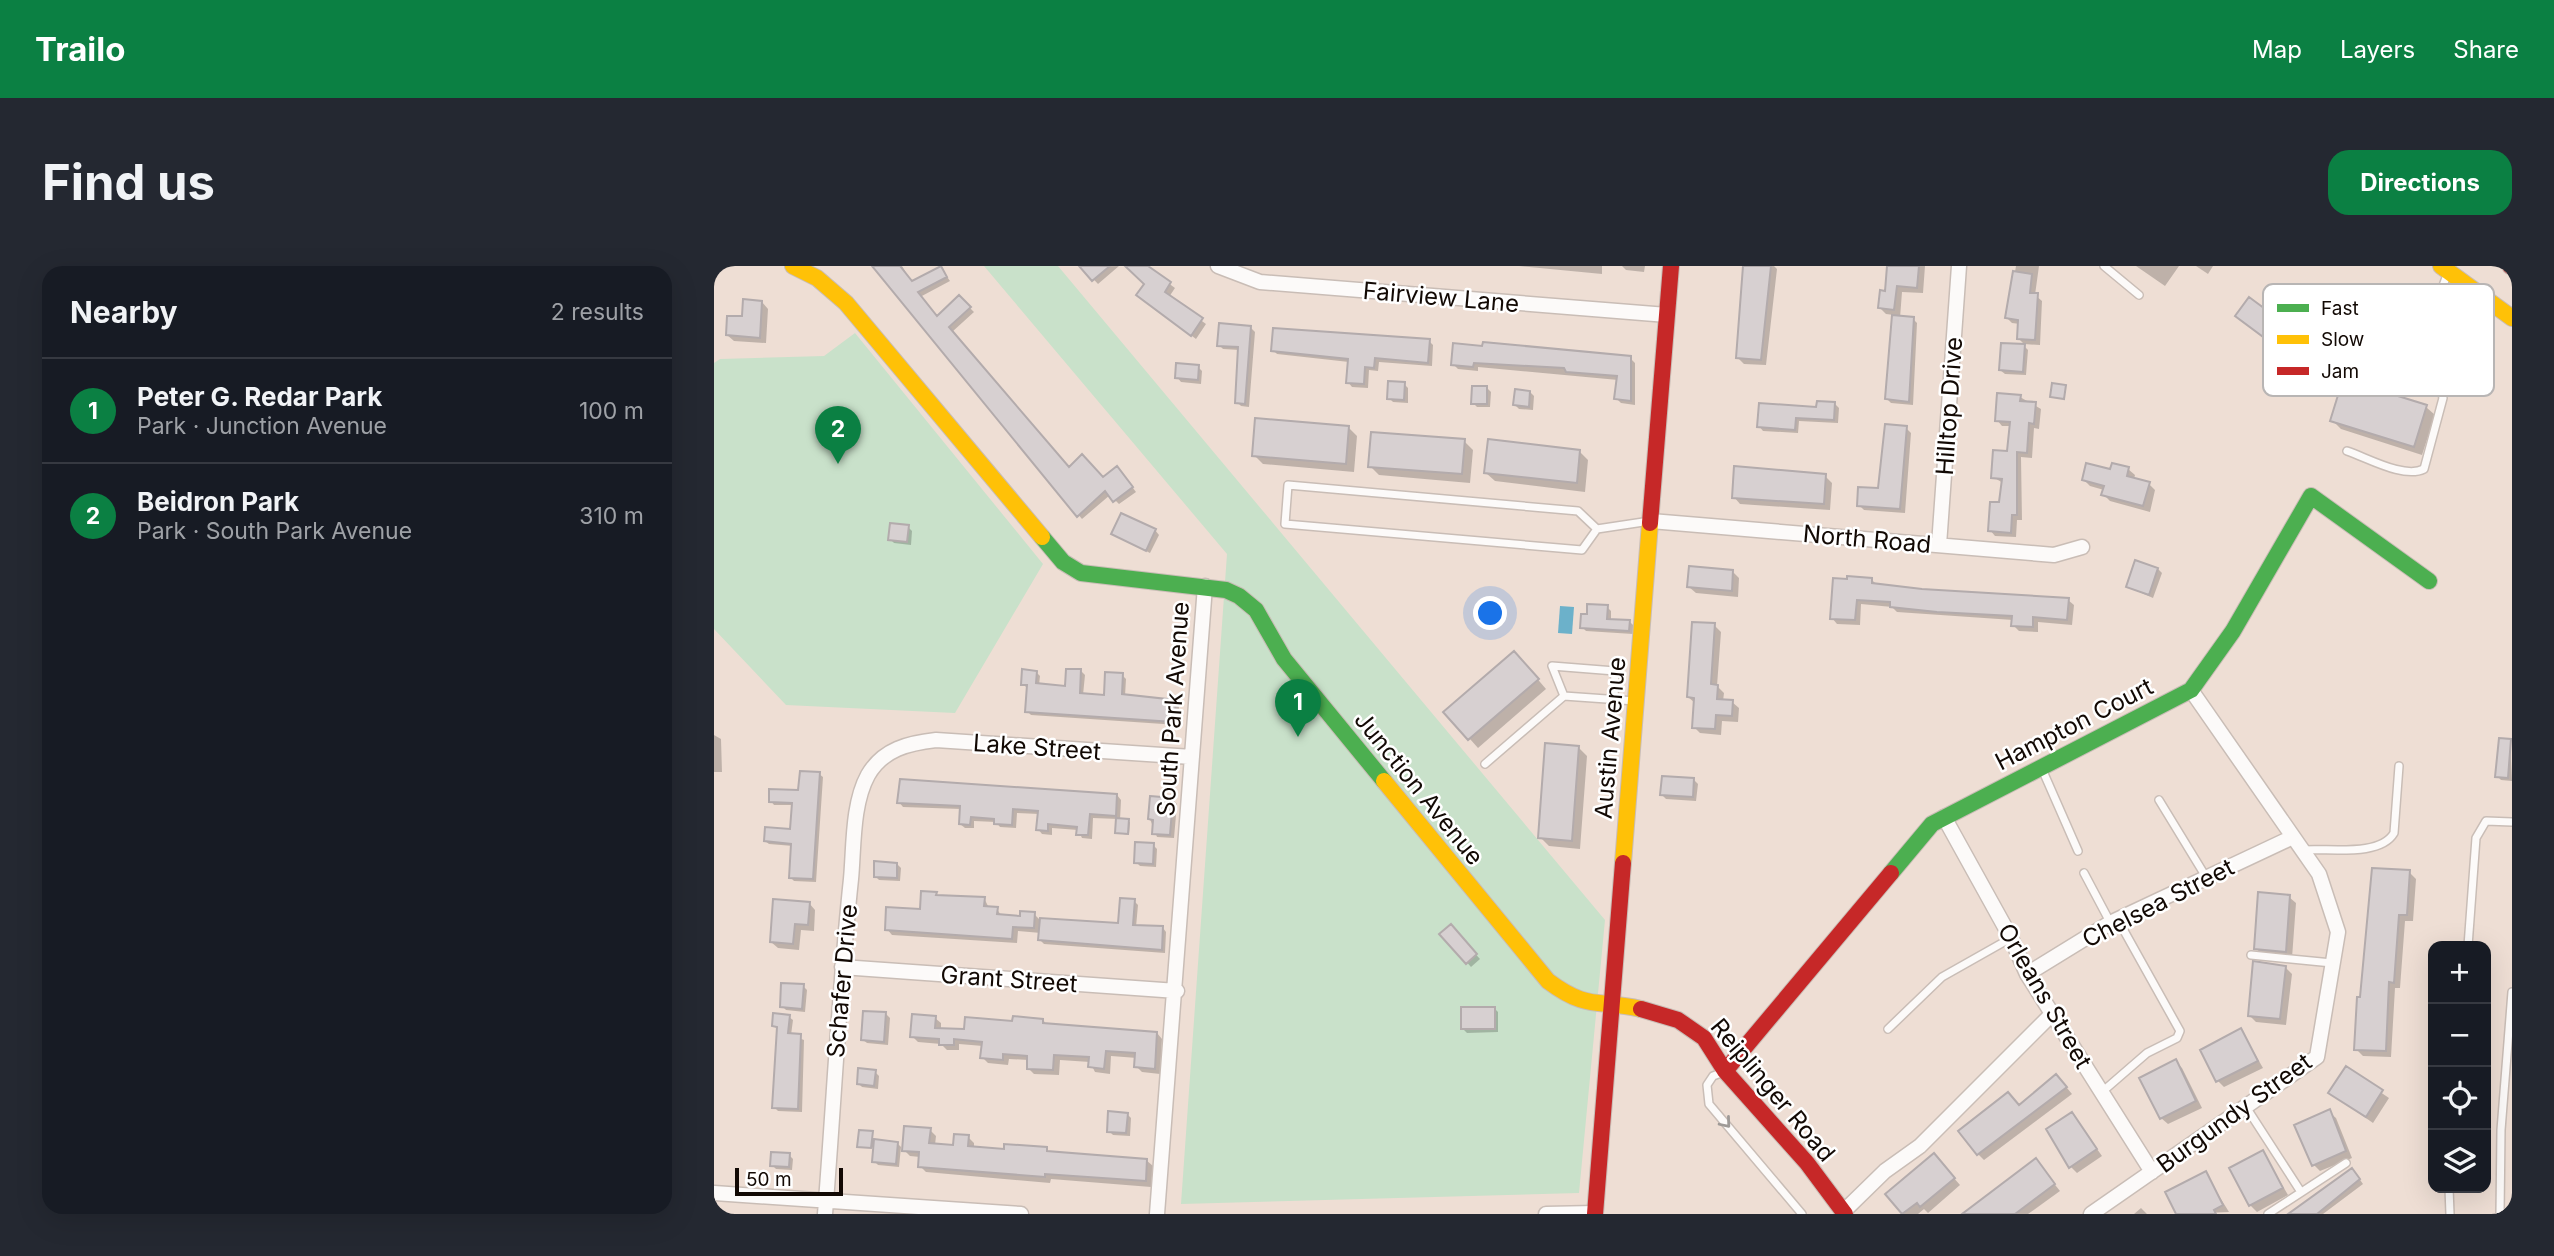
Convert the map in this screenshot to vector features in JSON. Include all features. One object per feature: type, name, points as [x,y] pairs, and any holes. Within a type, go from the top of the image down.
[{"type":"street","name":"South Park Avenue","points":[[793,266],[817,278],[846,303],[1063,562],[1081,573],[1205,586],[1177,991],[1157,1214]]},
{"type":"street","name":"Fairview Lane","points":[[1218,266],[1260,282],[1667,315]]},
{"type":"street","name":"Austin Avenue","points":[[1595,1213],[1671,266]]},
{"type":"street","name":"Hilltop Drive","points":[[1939,545],[1959,266]]},
{"type":"street","points":[[2444,269],[2465,284]]},
{"type":"street","points":[[2494,305],[2512,318]]},
{"type":"street","name":"Hampton Court","points":[[1725,1071],[1932,824],[2191,690],[2233,631],[2311,496],[2429,582]]},
{"type":"street","name":"North Road","points":[[1651,521],[2054,555],[2082,547]]},
{"type":"street","name":"Junction Avenue","points":[[1205,586],[1243,597],[1258,610],[1284,659],[1548,981],[1571,998],[1612,1005]]},
{"type":"street","name":"Burgundy Street","points":[[2091,1214],[2316,1057],[2339,932],[2319,874],[2191,690]]},
{"type":"street","name":"Lake Street","points":[[885,756],[907,743],[936,740],[1192,757]]},
{"type":"street","name":"Schafer Drive","points":[[826,1208],[842,967],[858,809],[866,778],[885,756]]},
{"type":"street","name":"Orleans Street","points":[[1944,817],[2051,1015],[2152,1172]]},
{"type":"street","name":"Chelsea Street","points":[[2027,974],[2114,921],[2293,837]]},
{"type":"street","name":"Grant Street","points":[[842,967],[1177,991]]},
{"type":"street","name":"Reiplinger Road","points":[[1612,1005],[1636,1007],[1678,1020],[1704,1038],[1725,1071],[1807,1163],[1844,1213]]},
{"type":"street","points":[[1844,1213],[1885,1171],[1920,1146],[2051,1015]]},
{"type":"street","points":[[714,1193],[826,1208],[1021,1214]]},
{"type":"street","points":[[1546,1214],[1595,1213]]},
{"type":"lane","points":[[2104,266],[2139,295]]},
{"type":"lane","points":[[2347,451],[2403,471],[2416,473],[2424,469],[2440,417],[2441,396]]},
{"type":"lane","points":[[1597,529],[1577,511],[1288,485],[1284,524],[1582,550],[1597,529],[1651,521]]},
{"type":"lane","points":[[1564,696],[1552,666],[1615,671],[1614,699]]},
{"type":"lane","points":[[1485,764],[1564,696],[1636,701]]},
{"type":"lane","points":[[2041,766],[2078,851]]},
{"type":"lane","points":[[2302,851],[2367,849],[2390,839],[2394,833],[2399,766]]},
{"type":"lane","points":[[2159,800],[2206,878]]},
{"type":"lane","points":[[2468,941],[2476,838],[2486,821],[2512,822]]},
{"type":"lane","points":[[2084,873],[2179,1031],[2176,1038],[2147,1053],[2102,1093]]},
{"type":"lane","points":[[1888,1029],[1942,977],[2011,938]]},
{"type":"lane","points":[[2251,955],[2333,963]]},
{"type":"lane","points":[[2500,1214],[2501,1130],[2512,992]]},
{"type":"lane","points":[[1725,1071],[1713,1076],[1707,1085],[1709,1104],[1802,1214]]},
{"type":"lane","points":[[2245,1107],[2301,1192]]},
{"type":"lane","points":[[2267,1214],[2346,1163]]},
{"type":"lane","points":[[2449,1193],[2450,1214]]},
{"type":"green space","points":[[984,266],[1058,266],[1605,920],[1579,1193],[1181,1204],[1227,554]]},
{"type":"green space","points":[[855,333],[1043,564],[955,713],[786,705],[714,629],[714,363],[720,359],[824,356]]},
{"type":"water","points":[[1560,606],[1574,607],[1572,634],[1558,633]]},
{"type":"building","points":[[872,266],[900,266],[912,281],[941,266],[947,277],[918,292],[937,316],[959,295],[971,307],[949,327],[1069,467],[1082,454],[1103,477],[1117,466],[1133,487],[1113,502],[1105,491],[1077,517]]},
{"type":"building","points":[[1079,266],[1110,266],[1092,281]]},
{"type":"building","points":[[1125,266],[1148,266],[1171,282],[1165,292],[1203,318],[1191,336],[1136,295],[1144,284]]},
{"type":"building","points":[[1743,266],[1771,266],[1761,360],[1736,358]]},
{"type":"building","points":[[1887,266],[1919,266],[1917,288],[1897,286],[1894,310],[1878,308],[1880,290],[1885,291]]},
{"type":"building","points":[[2013,271],[2032,274],[2030,293],[2038,293],[2035,340],[2017,339],[2018,320],[2005,318]]},
{"type":"building","points":[[2249,297],[2263,307],[2263,337],[2235,316]]},
{"type":"building","points":[[743,299],[762,301],[760,338],[726,335],[727,316],[742,316]]},
{"type":"building","points":[[1892,315],[1914,317],[1909,402],[1885,399]]},
{"type":"building","points":[[1219,323],[1251,326],[1245,404],[1235,403],[1238,347],[1217,346]]},
{"type":"building","points":[[1273,328],[1430,339],[1428,363],[1375,358],[1374,368],[1365,367],[1364,384],[1346,383],[1348,359],[1271,351]]},
{"type":"building","points":[[1483,342],[1631,356],[1631,401],[1614,399],[1617,376],[1566,372],[1564,368],[1474,363],[1473,367],[1451,365],[1453,343],[1482,346]]},
{"type":"building","points":[[2001,343],[2025,344],[2023,372],[1999,370]]},
{"type":"building","points":[[1176,363],[1199,365],[1198,380],[1175,378]]},
{"type":"building","points":[[1388,381],[1405,382],[1404,400],[1387,399]]},
{"type":"building","points":[[2052,383],[2066,385],[2064,399],[2050,397]]},
{"type":"building","points":[[1472,386],[1487,386],[1487,404],[1471,404]]},
{"type":"building","points":[[1515,389],[1530,391],[1529,407],[1513,405]]},
{"type":"building","points":[[1997,393],[2021,395],[2020,401],[2036,402],[2034,424],[2029,423],[2027,453],[2017,452],[2017,515],[2012,515],[2011,533],[1988,531],[1990,502],[1999,502],[2002,479],[1991,478],[1993,450],[2007,451],[2010,422],[1995,421]]},
{"type":"building","points":[[2338,396],[2398,396],[2427,405],[2414,447],[2330,421]]},
{"type":"building","points":[[1817,401],[1835,402],[1834,420],[1796,418],[1795,430],[1757,427],[1759,403],[1816,407]]},
{"type":"building","points":[[1255,418],[1349,426],[1346,464],[1252,456]]},
{"type":"building","points":[[1885,424],[1907,426],[1900,509],[1857,506],[1858,487],[1878,488]]},
{"type":"building","points":[[1371,432],[1465,439],[1462,474],[1368,467]]},
{"type":"building","points":[[1488,439],[1580,450],[1577,483],[1484,473]]},
{"type":"building","points":[[2086,463],[2110,469],[2112,463],[2129,467],[2127,476],[2150,482],[2143,506],[2101,495],[2104,486],[2082,480]]},
{"type":"building","points":[[1734,466],[1826,474],[1824,504],[1732,498]]},
{"type":"building","points":[[1121,513],[1156,529],[1146,551],[1111,534]]},
{"type":"building","points":[[890,523],[909,525],[907,542],[888,540]]},
{"type":"building","points":[[2135,560],[2158,568],[2149,595],[2126,587]]},
{"type":"building","points":[[1689,566],[1733,570],[1732,591],[1687,587]]},
{"type":"building","points":[[1847,576],[1872,578],[1872,583],[1922,589],[2069,598],[2067,620],[2033,617],[2033,627],[2011,626],[2012,616],[1937,612],[1890,607],[1890,602],[1857,600],[1855,620],[1830,619],[1833,578],[1847,579]]},
{"type":"building","points":[[1587,604],[1608,605],[1607,619],[1630,620],[1629,631],[1580,628],[1581,614],[1587,614]]},
{"type":"building","points":[[1692,622],[1715,623],[1711,684],[1718,685],[1717,699],[1733,700],[1732,716],[1716,715],[1715,729],[1692,728],[1694,698],[1687,697]]},
{"type":"building","points":[[1514,651],[1539,679],[1468,740],[1443,712]]},
{"type":"building","points":[[1022,669],[1037,671],[1036,683],[1065,686],[1066,669],[1081,669],[1080,693],[1104,695],[1105,672],[1123,673],[1122,694],[1176,700],[1174,722],[1025,712],[1027,685],[1021,685]]},
{"type":"building","points":[[2499,738],[2511,739],[2508,778],[2495,777]]},
{"type":"building","points":[[1545,743],[1579,746],[1572,841],[1538,838]]},
{"type":"building","points":[[800,771],[820,772],[813,879],[789,878],[791,844],[764,841],[765,827],[790,829],[792,803],[769,802],[769,789],[798,790]]},
{"type":"building","points":[[1662,776],[1694,778],[1693,797],[1660,795]]},
{"type":"building","points":[[900,779],[1117,794],[1116,816],[1090,814],[1088,835],[1076,835],[1077,827],[1048,824],[1048,831],[1036,830],[1038,811],[1013,809],[1012,825],[994,824],[994,819],[971,817],[970,825],[959,824],[960,806],[897,803]]},
{"type":"building","points":[[1150,796],[1173,798],[1170,835],[1152,834],[1153,820],[1148,819]]},
{"type":"building","points":[[1116,818],[1129,819],[1128,834],[1115,833]]},
{"type":"building","points":[[1135,842],[1154,843],[1153,864],[1134,863]]},
{"type":"building","points":[[874,861],[897,863],[897,878],[874,877]]},
{"type":"building","points":[[2372,868],[2410,870],[2407,915],[2399,915],[2394,983],[2389,982],[2386,1051],[2354,1050],[2357,997],[2360,997]]},
{"type":"building","points":[[921,891],[937,892],[936,895],[985,897],[984,906],[998,907],[997,914],[1020,916],[1020,911],[1035,912],[1034,928],[1013,927],[1012,939],[885,930],[886,907],[920,909]]},
{"type":"building","points":[[2258,892],[2290,895],[2286,952],[2254,949]]},
{"type":"building","points":[[1120,898],[1135,899],[1133,925],[1163,926],[1162,950],[1038,940],[1040,918],[1118,923]]},
{"type":"building","points":[[773,899],[810,902],[808,925],[795,924],[793,944],[770,942]]},
{"type":"building","points":[[1451,924],[1477,954],[1466,964],[1439,934]]},
{"type":"building","points":[[2253,961],[2286,966],[2280,1019],[2248,1016]]},
{"type":"building","points":[[781,983],[804,984],[802,1009],[780,1007]]},
{"type":"building","points":[[1461,1007],[1495,1007],[1495,1029],[1461,1029]]},
{"type":"building","points":[[863,1011],[886,1012],[884,1042],[861,1040]]},
{"type":"building","points":[[773,1013],[790,1015],[788,1033],[801,1034],[798,1109],[772,1108],[777,1027],[772,1026]]},
{"type":"building","points":[[912,1014],[936,1016],[935,1028],[964,1029],[965,1017],[1012,1021],[1013,1016],[1043,1019],[1043,1023],[1157,1032],[1155,1069],[1134,1067],[1135,1053],[1106,1051],[1104,1069],[1088,1067],[1089,1057],[1054,1055],[1053,1070],[1027,1069],[1027,1056],[1003,1054],[1003,1060],[980,1058],[982,1042],[954,1039],[954,1045],[939,1045],[939,1039],[910,1037]]},
{"type":"building","points":[[2241,1028],[2258,1061],[2216,1082],[2200,1050]]},
{"type":"building","points":[[2176,1059],[2196,1101],[2160,1119],[2139,1078]]},
{"type":"building","points":[[2346,1066],[2383,1090],[2366,1117],[2328,1093]]},
{"type":"building","points":[[858,1068],[876,1070],[874,1086],[857,1084]]},
{"type":"building","points":[[2056,1074],[2067,1087],[1977,1155],[1958,1131],[2008,1092],[2019,1105]]},
{"type":"building","points":[[2330,1109],[2346,1151],[2312,1166],[2294,1125]]},
{"type":"building","points":[[1108,1111],[1128,1113],[1126,1133],[1107,1132]]},
{"type":"building","points":[[2072,1112],[2097,1149],[2069,1168],[2046,1129]]},
{"type":"building","points":[[904,1126],[931,1128],[929,1143],[953,1145],[954,1134],[969,1135],[968,1146],[1004,1149],[1004,1144],[1047,1147],[1047,1151],[1147,1159],[1146,1181],[1045,1174],[1045,1177],[918,1167],[919,1152],[902,1151]]},
{"type":"building","points":[[859,1130],[873,1131],[871,1148],[857,1147]]},
{"type":"building","points":[[874,1139],[898,1142],[896,1164],[872,1162]]},
{"type":"building","points":[[2263,1150],[2283,1188],[2249,1206],[2229,1168]]},
{"type":"building","points":[[771,1152],[790,1153],[789,1167],[770,1166]]},
{"type":"building","points":[[1934,1153],[1955,1178],[1920,1207],[1917,1203],[1902,1214],[1885,1194]]},
{"type":"building","points":[[2036,1158],[2055,1184],[2015,1214],[1962,1214]]},
{"type":"building","points":[[2352,1168],[2360,1179],[2317,1214],[2288,1214]]},
{"type":"building","points":[[2206,1171],[2223,1205],[2214,1210],[2216,1214],[2176,1214],[2165,1192]]},
{"type":"traffic: fast","points":[[1891,873],[1932,824],[2191,690],[2233,631],[2311,496],[2429,581]]},
{"type":"traffic: fast","points":[[1042,537],[1063,562],[1081,573],[1226,590],[1239,596],[1256,610],[1284,659],[1384,781]]},
{"type":"traffic: slow","points":[[793,266],[817,278],[846,303],[1042,537]]},
{"type":"traffic: slow","points":[[2441,266],[2466,284]]},
{"type":"traffic: slow","points":[[2494,305],[2512,318]]},
{"type":"traffic: slow","points":[[1623,863],[1650,523]]},
{"type":"traffic: slow","points":[[1384,781],[1548,981],[1573,997],[1641,1009]]},
{"type":"traffic: jam","points":[[1650,523],[1671,266]]},
{"type":"traffic: jam","points":[[1595,1214],[1623,863]]},
{"type":"traffic: jam","points":[[1725,1071],[1891,873]]},
{"type":"traffic: jam","points":[[1641,1009],[1678,1020],[1704,1038],[1725,1071],[1807,1163],[1845,1214]]},
{"type":"place","name":"Beidron Park","points":[[838,464]]},
{"type":"place","name":"Peter G. Redar Park","points":[[1298,737]]}]
